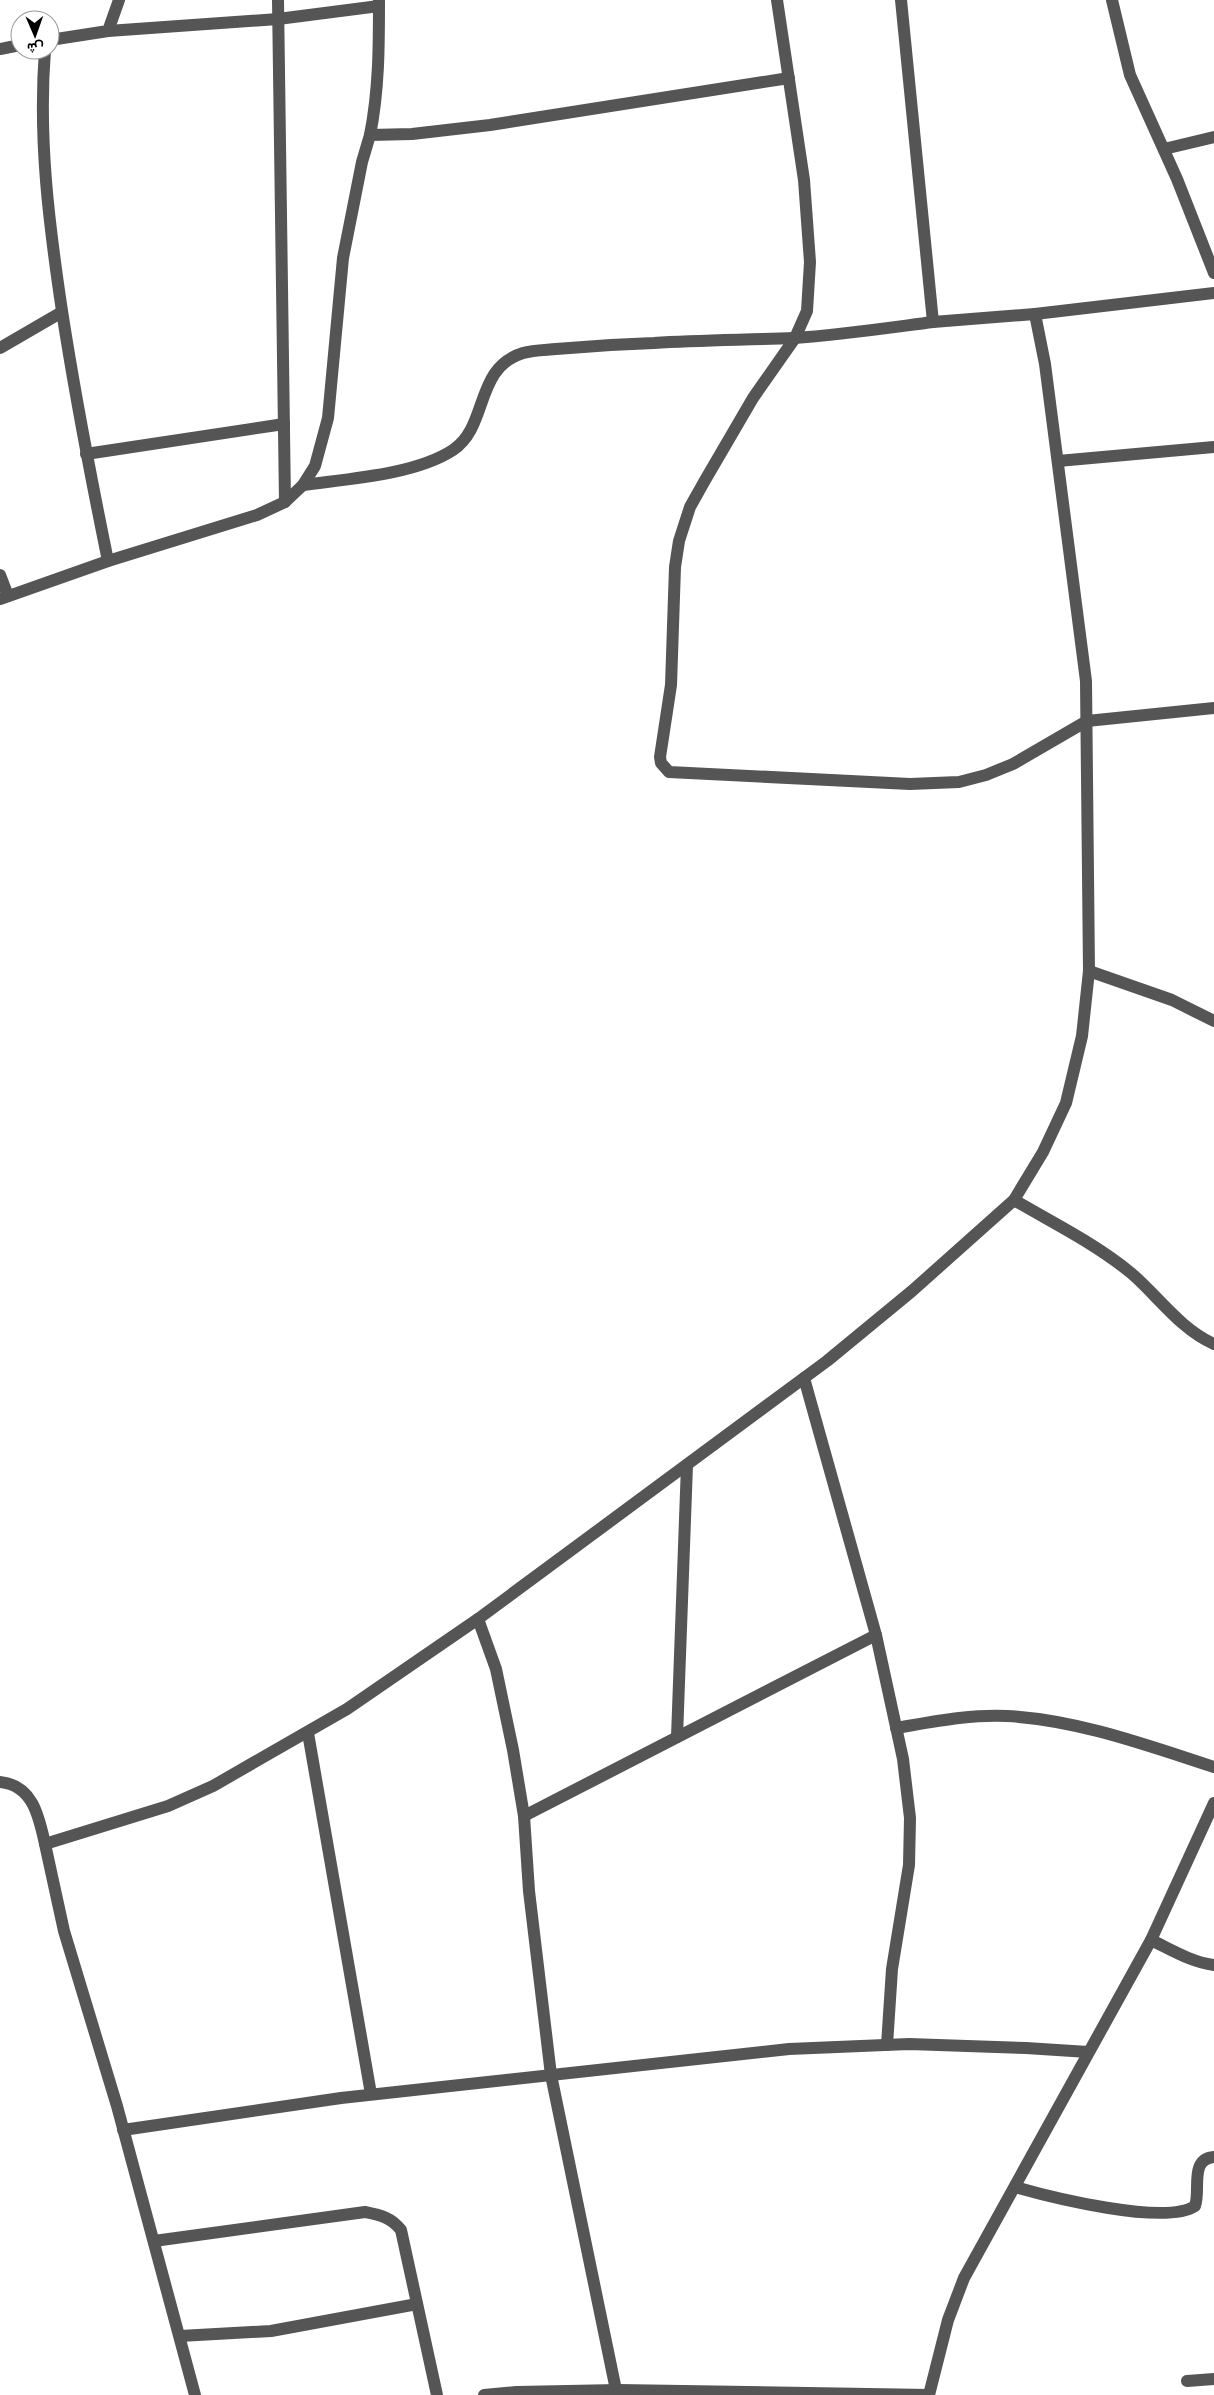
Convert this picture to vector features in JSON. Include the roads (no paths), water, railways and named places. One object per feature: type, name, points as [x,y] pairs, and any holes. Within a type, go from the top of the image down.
[{"type":"street","points":[[108,31],[119,0]]},
{"type":"street","points":[[278,0],[285,502]]},
{"type":"street","points":[[777,0],[804,180],[810,262],[808,311],[795,338],[753,398],[704,482],[690,507],[679,541],[675,567],[671,685],[660,757],[664,770],[669,772],[910,784],[959,782],[986,775],[1013,764],[1087,721],[1214,708]]},
{"type":"street","points":[[901,0],[933,322]]},
{"type":"street","points":[[1112,0],[1130,76],[1164,149],[1214,273]]},
{"type":"street","points":[[0,575],[4,598],[108,561],[257,515],[285,502],[302,485],[316,466],[328,418],[343,258],[377,97],[380,49],[379,3],[278,19],[108,31],[60,38]]},
{"type":"street","points":[[45,60],[42,139],[62,312],[86,454],[108,561]]},
{"type":"street","points":[[370,135],[412,134],[490,125],[789,78]]},
{"type":"street","points":[[1164,149],[1214,137]]},
{"type":"street","points":[[302,485],[394,471],[430,461],[453,450],[463,440],[470,428],[486,388],[498,366],[507,359],[524,352],[582,346],[795,338],[933,322],[1035,314],[1214,293]]},
{"type":"street","points":[[0,348],[62,312]]},
{"type":"street","points":[[45,1844],[168,1806],[213,1786],[347,1709],[478,1619],[804,1378],[912,1291],[1014,1200],[1043,1152],[1066,1103],[1082,1036],[1089,971],[1086,682],[1045,364],[1035,314]]},
{"type":"street","points":[[86,454],[284,424]]},
{"type":"street","points":[[1058,461],[1214,447]]},
{"type":"street","points":[[1089,971],[1172,1000],[1214,1021]]},
{"type":"street","points":[[1014,1200],[1101,1250],[1141,1283],[1191,1332],[1214,1344]]},
{"type":"street","points":[[804,1378],[876,1634],[896,1728],[910,1818],[909,1864],[892,1969],[887,2045]]},
{"type":"street","points":[[678,1737],[687,1465]]},
{"type":"street","points":[[478,1619],[496,1669],[513,1750],[524,1816],[529,1891],[551,2075],[616,2390]]},
{"type":"street","points":[[524,1816],[876,1634]]},
{"type":"street","points":[[896,1728],[928,1722],[1004,1716],[1051,1720],[1097,1731],[1214,1766]]},
{"type":"street","points":[[308,1733],[371,2094]]},
{"type":"street","points":[[0,1782],[8,1783],[30,1797],[39,1815],[64,1931],[124,2130],[195,2395]]},
{"type":"street","points":[[484,2395],[616,2390],[929,2395],[948,2320],[964,2278],[1151,1940],[1214,1803]]},
{"type":"street","points":[[1151,1940],[1202,1964],[1214,1965]]},
{"type":"street","points":[[124,2130],[371,2094],[789,2049],[887,2045],[1026,2048],[1088,2052]]},
{"type":"street","points":[[1015,2188],[1091,2206],[1178,2213],[1195,2206],[1200,2163],[1206,2157],[1214,2156]]},
{"type":"street","points":[[154,2241],[365,2212],[383,2215],[395,2223],[401,2230],[437,2395]]},
{"type":"street","points":[[180,2336],[272,2331],[417,2304]]},
{"type":"street","points":[[1187,2381],[1214,2379]]}]
